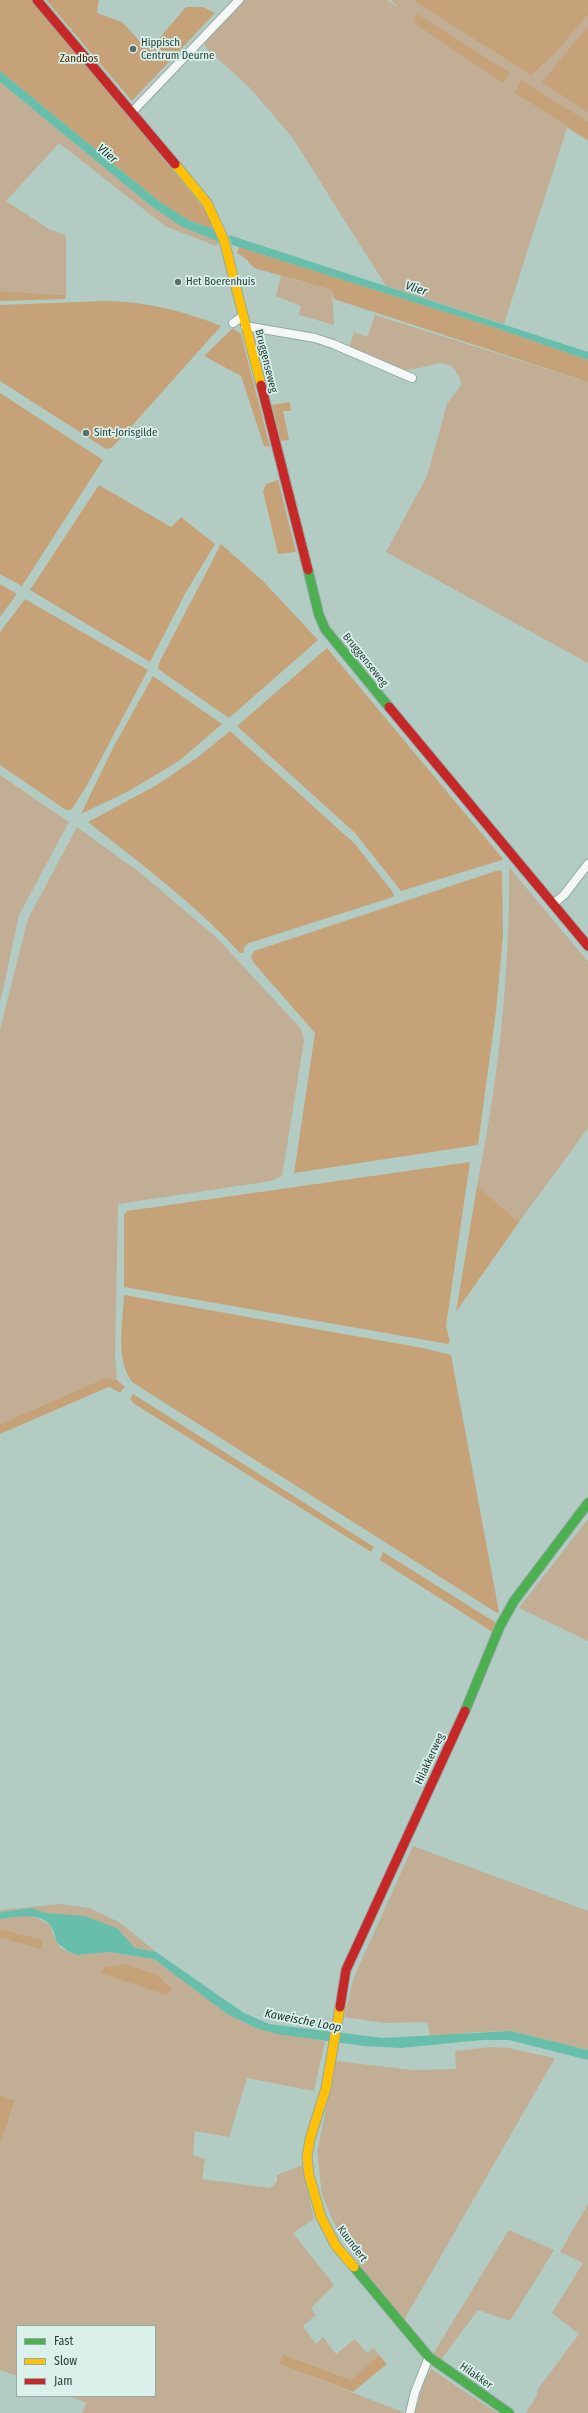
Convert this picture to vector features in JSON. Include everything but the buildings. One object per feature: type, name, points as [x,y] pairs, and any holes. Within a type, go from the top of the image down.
[{"type":"street","name":"Bruggenseweg","points":[[37,0],[132,112],[207,204],[214,215],[224,240],[319,615],[325,629],[588,946]]},
{"type":"street","points":[[132,112],[240,0]]},
{"type":"street","points":[[233,323],[243,316]]},
{"type":"street","name":"Bruggenseweg","points":[[245,326],[315,338],[333,344],[412,378]]},
{"type":"street","points":[[553,904],[564,895],[588,864]]},
{"type":"street","name":"Hilakkerweg","points":[[334,2043],[346,1970],[455,1734],[500,1626],[514,1601],[588,1503]]},
{"type":"street","name":"Kuundert","points":[[334,2043],[326,2088],[310,2139],[307,2157],[309,2175],[321,2217],[336,2246],[429,2357]]},
{"type":"street","points":[[410,2413],[415,2392],[429,2357]]},
{"type":"street","name":"Hilakker","points":[[429,2357],[509,2413]]},
{"type":"shaded area","points":[[245,0],[387,0],[397,7],[391,0],[588,0],[588,141],[567,128],[504,324],[386,286],[292,137],[250,88],[206,48],[204,41]]},
{"type":"shaded area","points":[[0,71],[160,202],[190,221],[216,230],[219,242],[181,226],[151,206],[0,82]]},
{"type":"shaded area","points":[[0,82],[151,206],[191,230],[219,242],[216,246],[165,226],[59,143],[6,201],[49,229],[66,236],[66,295],[0,291]]},
{"type":"shaded area","points":[[229,235],[588,352],[588,360],[496,328],[232,245]]},
{"type":"shaded area","points":[[281,276],[332,290],[334,325],[299,315],[301,306],[276,296]]},
{"type":"shaded area","points":[[375,315],[588,382],[588,663],[386,552],[427,476],[447,404],[462,384],[457,372],[450,366],[436,364],[409,370],[394,368],[349,348],[354,332],[367,337]]},
{"type":"shaded area","points":[[0,775],[69,822],[19,915],[0,1003]]},
{"type":"shaded area","points":[[77,827],[143,875],[218,939],[301,1029],[304,1041],[282,1176],[271,1181],[118,1204],[115,1357],[116,1379],[105,1378],[0,1424],[0,1029],[28,919]]},
{"type":"shaded area","points":[[509,867],[588,962],[588,1128],[519,1222],[477,1186],[491,1107],[501,1028],[507,948]]},
{"type":"shaded area","points":[[588,1519],[588,1641],[519,1608]]},
{"type":"shaded area","points":[[413,1846],[588,1911],[588,2050],[511,2031],[475,2032],[430,2037],[427,2022],[385,2023],[344,2017],[354,1977]]},
{"type":"shaded area","points":[[61,1904],[89,1908],[119,1922],[156,1952],[135,1948],[117,1928],[64,1915],[46,1913],[31,1908],[0,1912],[0,1910]]},
{"type":"shaded area","points":[[31,1908],[46,1913],[85,1916],[117,1928],[135,1948],[156,1952],[244,2013],[269,2024],[383,2038],[511,2031],[588,2050],[588,2060],[509,2040],[481,2040],[401,2048],[364,2046],[277,2034],[256,2028],[227,2014],[154,1959],[109,1952],[79,1955],[69,1952],[56,1942],[53,1930],[49,1924],[43,1920],[29,1916],[0,1919],[0,1912]]},
{"type":"shaded area","points":[[31,1915],[50,1925],[55,1939],[61,1948],[79,1955],[109,1952],[154,1959],[227,2013],[245,2023],[256,2028],[325,2041],[314,2091],[247,2078],[229,2137],[195,2131],[193,2155],[205,2159],[202,2179],[270,2188],[277,2182],[277,2175],[302,2165],[314,2219],[293,2233],[334,2285],[311,2308],[316,2315],[303,2326],[316,2344],[323,2337],[336,2354],[355,2339],[367,2353],[374,2348],[379,2355],[351,2380],[284,2354],[279,2364],[405,2413],[82,2413],[86,2403],[72,2397],[156,2397],[156,2325],[16,2325],[16,2376],[0,2370],[0,2145],[15,2102],[0,2095],[0,1919]]},
{"type":"shaded area","points":[[491,2047],[508,2048],[555,2058],[404,2320],[370,2279],[338,2232],[322,2195],[317,2152],[336,2061],[412,2070],[456,2069],[455,2051]]},
{"type":"shaded area","points":[[588,2204],[588,2413],[526,2413],[537,2395],[538,2389],[579,2334],[552,2313],[583,2263],[560,2252]]},
{"type":"shaded area","points":[[509,2230],[554,2250],[510,2321],[478,2310],[440,2361],[433,2354]]},
{"type":"shaded area","points":[[431,2369],[498,2413],[415,2413],[423,2384]]},
{"type":"green space","name":"Zandbos","points":[[0,0],[35,0],[205,210],[216,230],[190,221],[160,202],[0,71]]},
{"type":"green space","name":"Hippisch Centrum Deurne","points":[[46,0],[99,0],[97,13],[122,22],[146,48],[157,41],[186,7],[203,7],[215,13],[132,101]]},
{"type":"green space","points":[[413,0],[588,0],[588,14],[557,51],[531,75]]},
{"type":"green space","points":[[417,14],[510,73],[503,83],[413,22]]},
{"type":"green space","points":[[588,26],[588,112],[542,82]]},
{"type":"green space","points":[[521,80],[588,122],[588,139],[515,93]]},
{"type":"green space","points":[[239,247],[496,328],[588,360],[588,382],[334,299],[332,290],[254,268],[246,259],[237,253]]},
{"type":"green space","points":[[0,291],[66,296],[65,299],[0,301]]},
{"type":"green space","points":[[119,301],[164,308],[178,311],[221,326],[122,437],[111,448],[106,449],[0,381],[0,305]]},
{"type":"green space","points":[[233,328],[241,334],[270,447],[264,446],[241,376],[204,356]]},
{"type":"green space","points":[[0,393],[103,460],[22,586],[0,574]]},
{"type":"green space","points":[[290,402],[291,411],[283,411],[289,440],[281,441],[272,405]]},
{"type":"green space","points":[[278,480],[296,552],[278,554],[263,491],[266,484]]},
{"type":"green space","points":[[99,485],[171,527],[181,517],[215,544],[186,592],[150,662],[30,590]]},
{"type":"green space","points":[[221,544],[263,581],[318,640],[229,718],[158,669],[159,663]]},
{"type":"green space","points":[[0,584],[17,594],[0,617]]},
{"type":"green space","points":[[25,599],[148,670],[86,787],[71,810],[66,810],[0,765],[0,632]]},
{"type":"green space","points":[[327,648],[503,859],[502,860],[401,891],[355,833],[237,726]]},
{"type":"green space","points":[[153,676],[222,724],[179,761],[127,792],[81,814],[114,746]]},
{"type":"green space","points":[[230,731],[355,844],[392,891],[394,895],[393,897],[249,943],[245,946],[243,953],[240,953],[186,901],[88,822],[157,785],[198,757]]},
{"type":"green space","points":[[499,870],[502,872],[503,936],[496,1011],[478,1145],[294,1173],[315,1033],[253,962],[251,957],[254,951]]},
{"type":"green space","points":[[470,1162],[446,1326],[450,1342],[448,1344],[124,1287],[124,1215],[127,1211]]},
{"type":"green space","points":[[477,1186],[519,1222],[456,1312]]},
{"type":"green space","points":[[124,1295],[423,1348],[451,1355],[499,1612],[497,1613],[132,1382],[123,1362],[121,1340]]},
{"type":"green space","points":[[105,1378],[116,1379],[125,1387],[120,1393],[110,1387],[106,1388],[0,1434],[0,1424]]},
{"type":"green space","points":[[133,1394],[374,1547],[371,1552],[133,1403],[130,1399]]},
{"type":"green space","points":[[383,1552],[498,1624],[494,1633],[380,1560]]},
{"type":"green space","points":[[0,1929],[42,1940],[41,1949],[0,1937]]},
{"type":"green space","points":[[126,1964],[157,1975],[172,1989],[167,1995],[101,1973],[105,1967]]},
{"type":"green space","points":[[0,2095],[15,2101],[0,2145]]},
{"type":"green space","points":[[283,2354],[351,2380],[379,2355],[387,2364],[353,2392],[279,2364]]},
{"type":"traffic: fast","points":[[308,570],[319,615],[325,629],[389,707]]},
{"type":"traffic: fast","points":[[465,1711],[500,1626],[514,1601],[588,1503]]},
{"type":"traffic: fast","points":[[354,2267],[429,2357],[509,2413]]},
{"type":"traffic: slow","points":[[175,164],[207,203],[224,240],[261,385]]},
{"type":"traffic: slow","points":[[340,2007],[326,2088],[310,2139],[307,2157],[309,2175],[321,2217],[336,2246],[354,2267]]},
{"type":"traffic: jam","points":[[37,0],[175,164]]},
{"type":"traffic: jam","points":[[261,385],[308,570]]},
{"type":"traffic: jam","points":[[389,707],[588,946]]},
{"type":"traffic: jam","points":[[340,2007],[346,1970],[465,1711]]},
{"type":"place","name":"Hippisch Centrum Deurne","points":[[133,49]]},
{"type":"place","name":"Het Boerenhuis","points":[[178,282]]},
{"type":"place","name":"Sint-Jorisgilde","points":[[86,433]]},
{"type":"water label","name":"Vlier","points":[[107,154]]},
{"type":"water label","name":"Vlier","points":[[416,289]]},
{"type":"water label","name":"Kaweische Loop","points":[[303,2021]]}]
